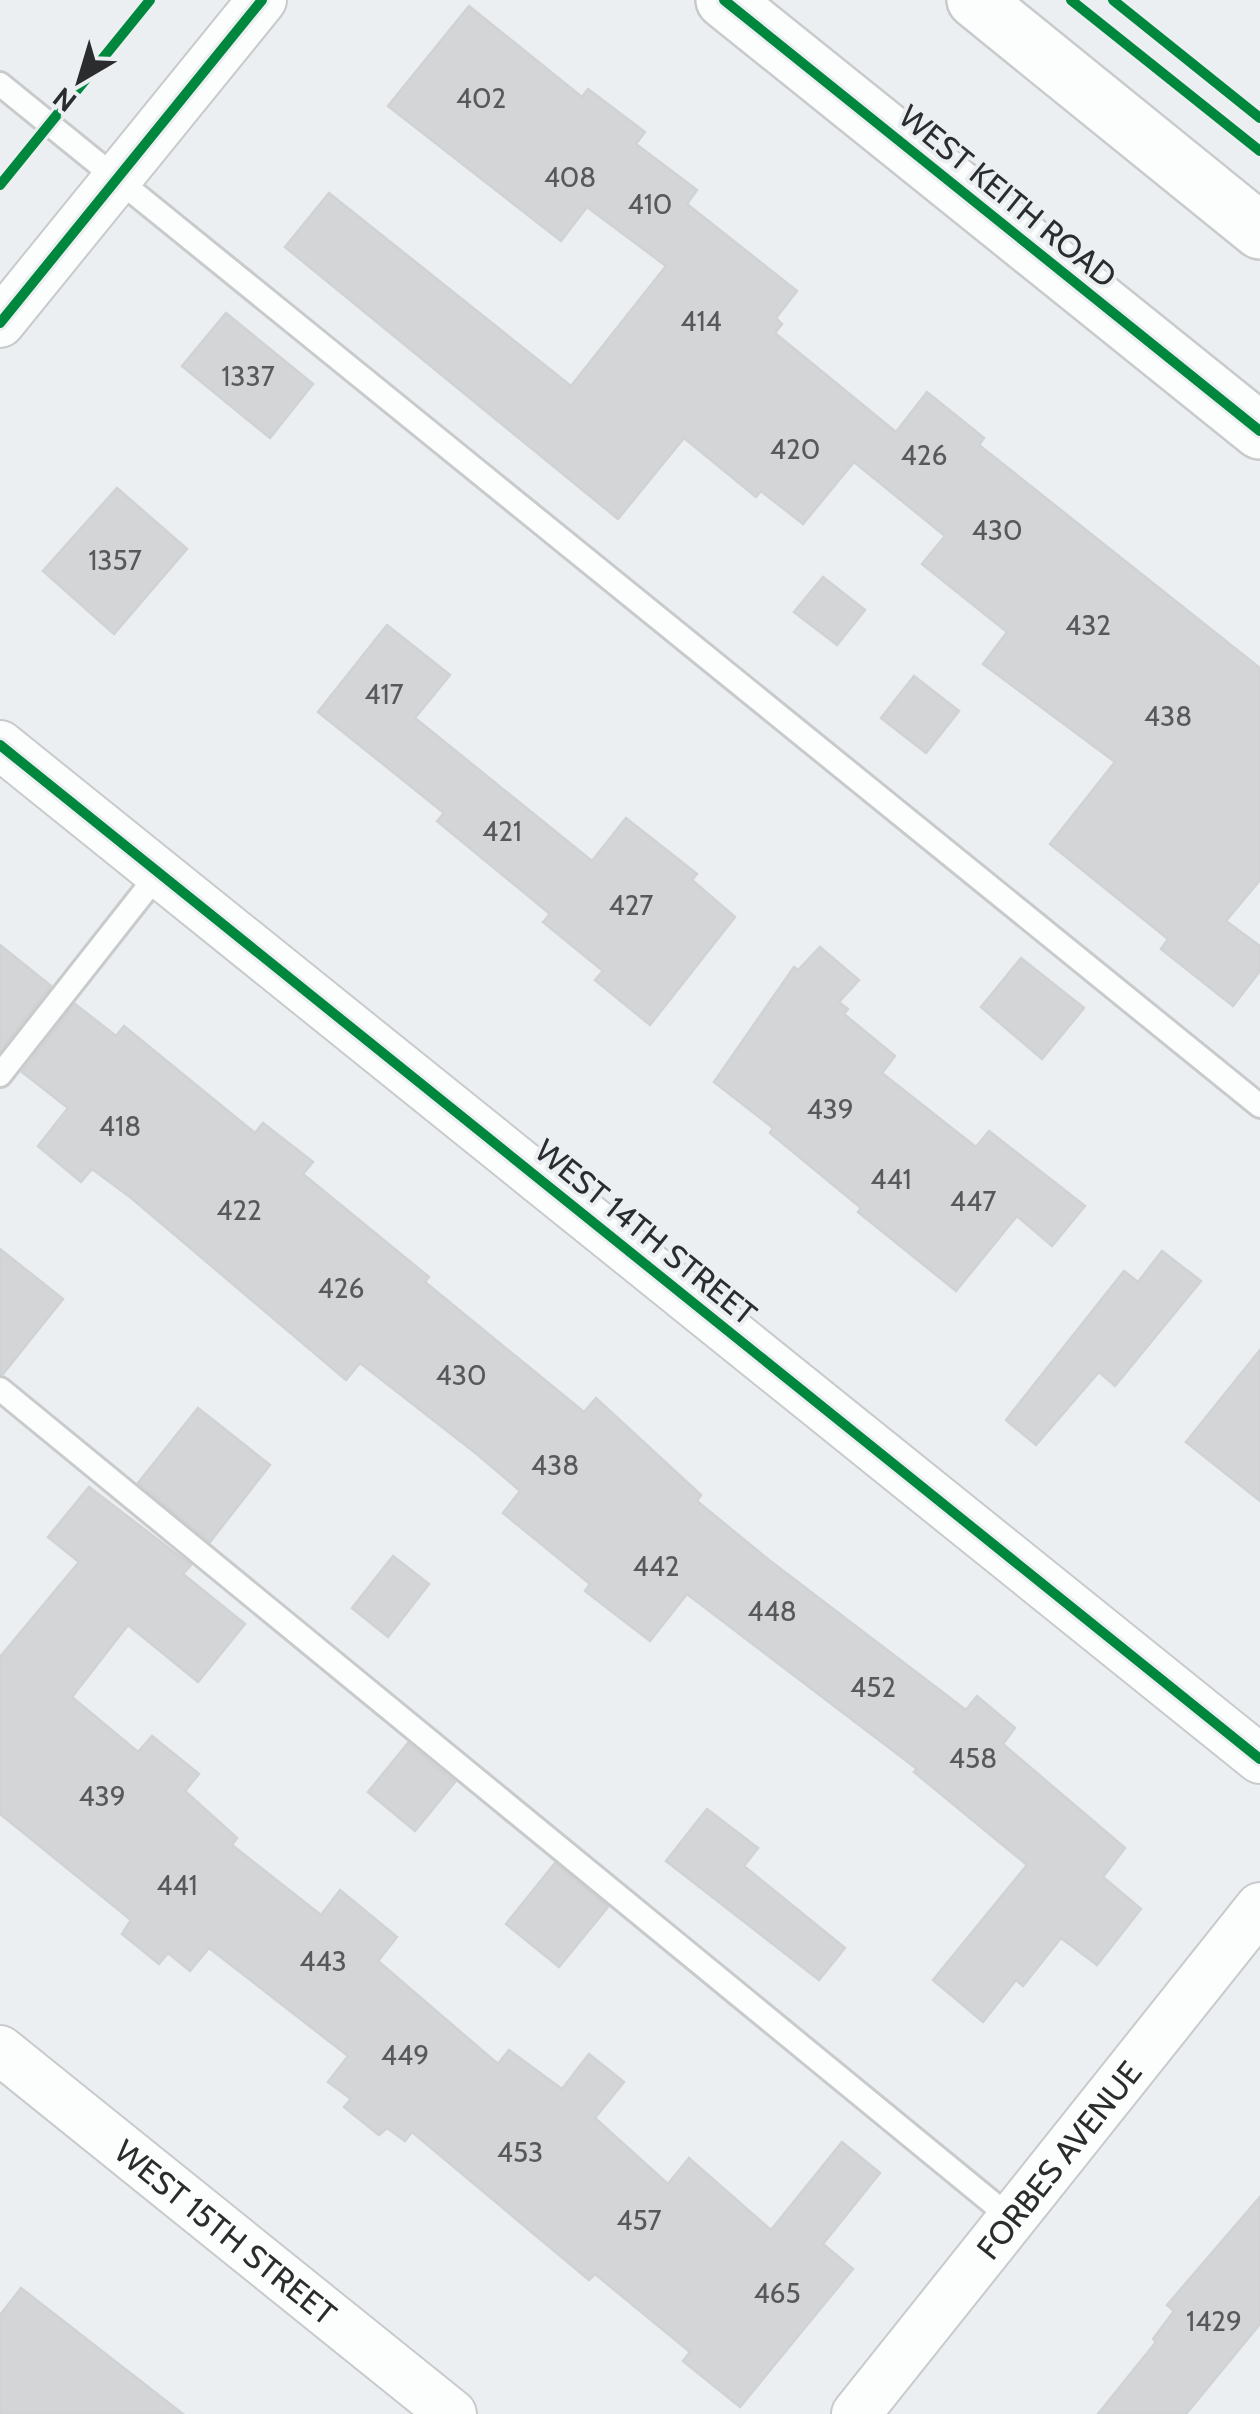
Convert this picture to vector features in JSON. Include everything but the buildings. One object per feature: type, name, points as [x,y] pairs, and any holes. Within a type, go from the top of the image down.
[{"type":"main road","name":"WEST KEITH ROAD","points":[[724,0],[1260,431]]},
{"type":"main road","points":[[975,0],[1260,231]]},
{"type":"street","points":[[0,323],[262,0]]},
{"type":"street","name":"WEST 14TH STREET","points":[[0,745],[1260,1759]]},
{"type":"street","name":"FORBES AVENUE","points":[[856,2414],[1260,1907]]},
{"type":"street","name":"WEST 15TH STREET","points":[[0,2050],[452,2414]]},
{"type":"lane","points":[[0,84],[1260,1106]]},
{"type":"lane","points":[[0,1076],[159,873]]},
{"type":"lane","points":[[0,1389],[1012,2219]]},
{"type":"cycle path","points":[[0,185],[150,0]]},
{"type":"cycle path","points":[[0,323],[262,0]]},
{"type":"cycle path","points":[[724,0],[1260,431]]},
{"type":"cycle path","points":[[1071,0],[1260,151]]},
{"type":"cycle path","points":[[1113,0],[1260,118]]},
{"type":"cycle path","points":[[0,745],[1260,1759]]}]
